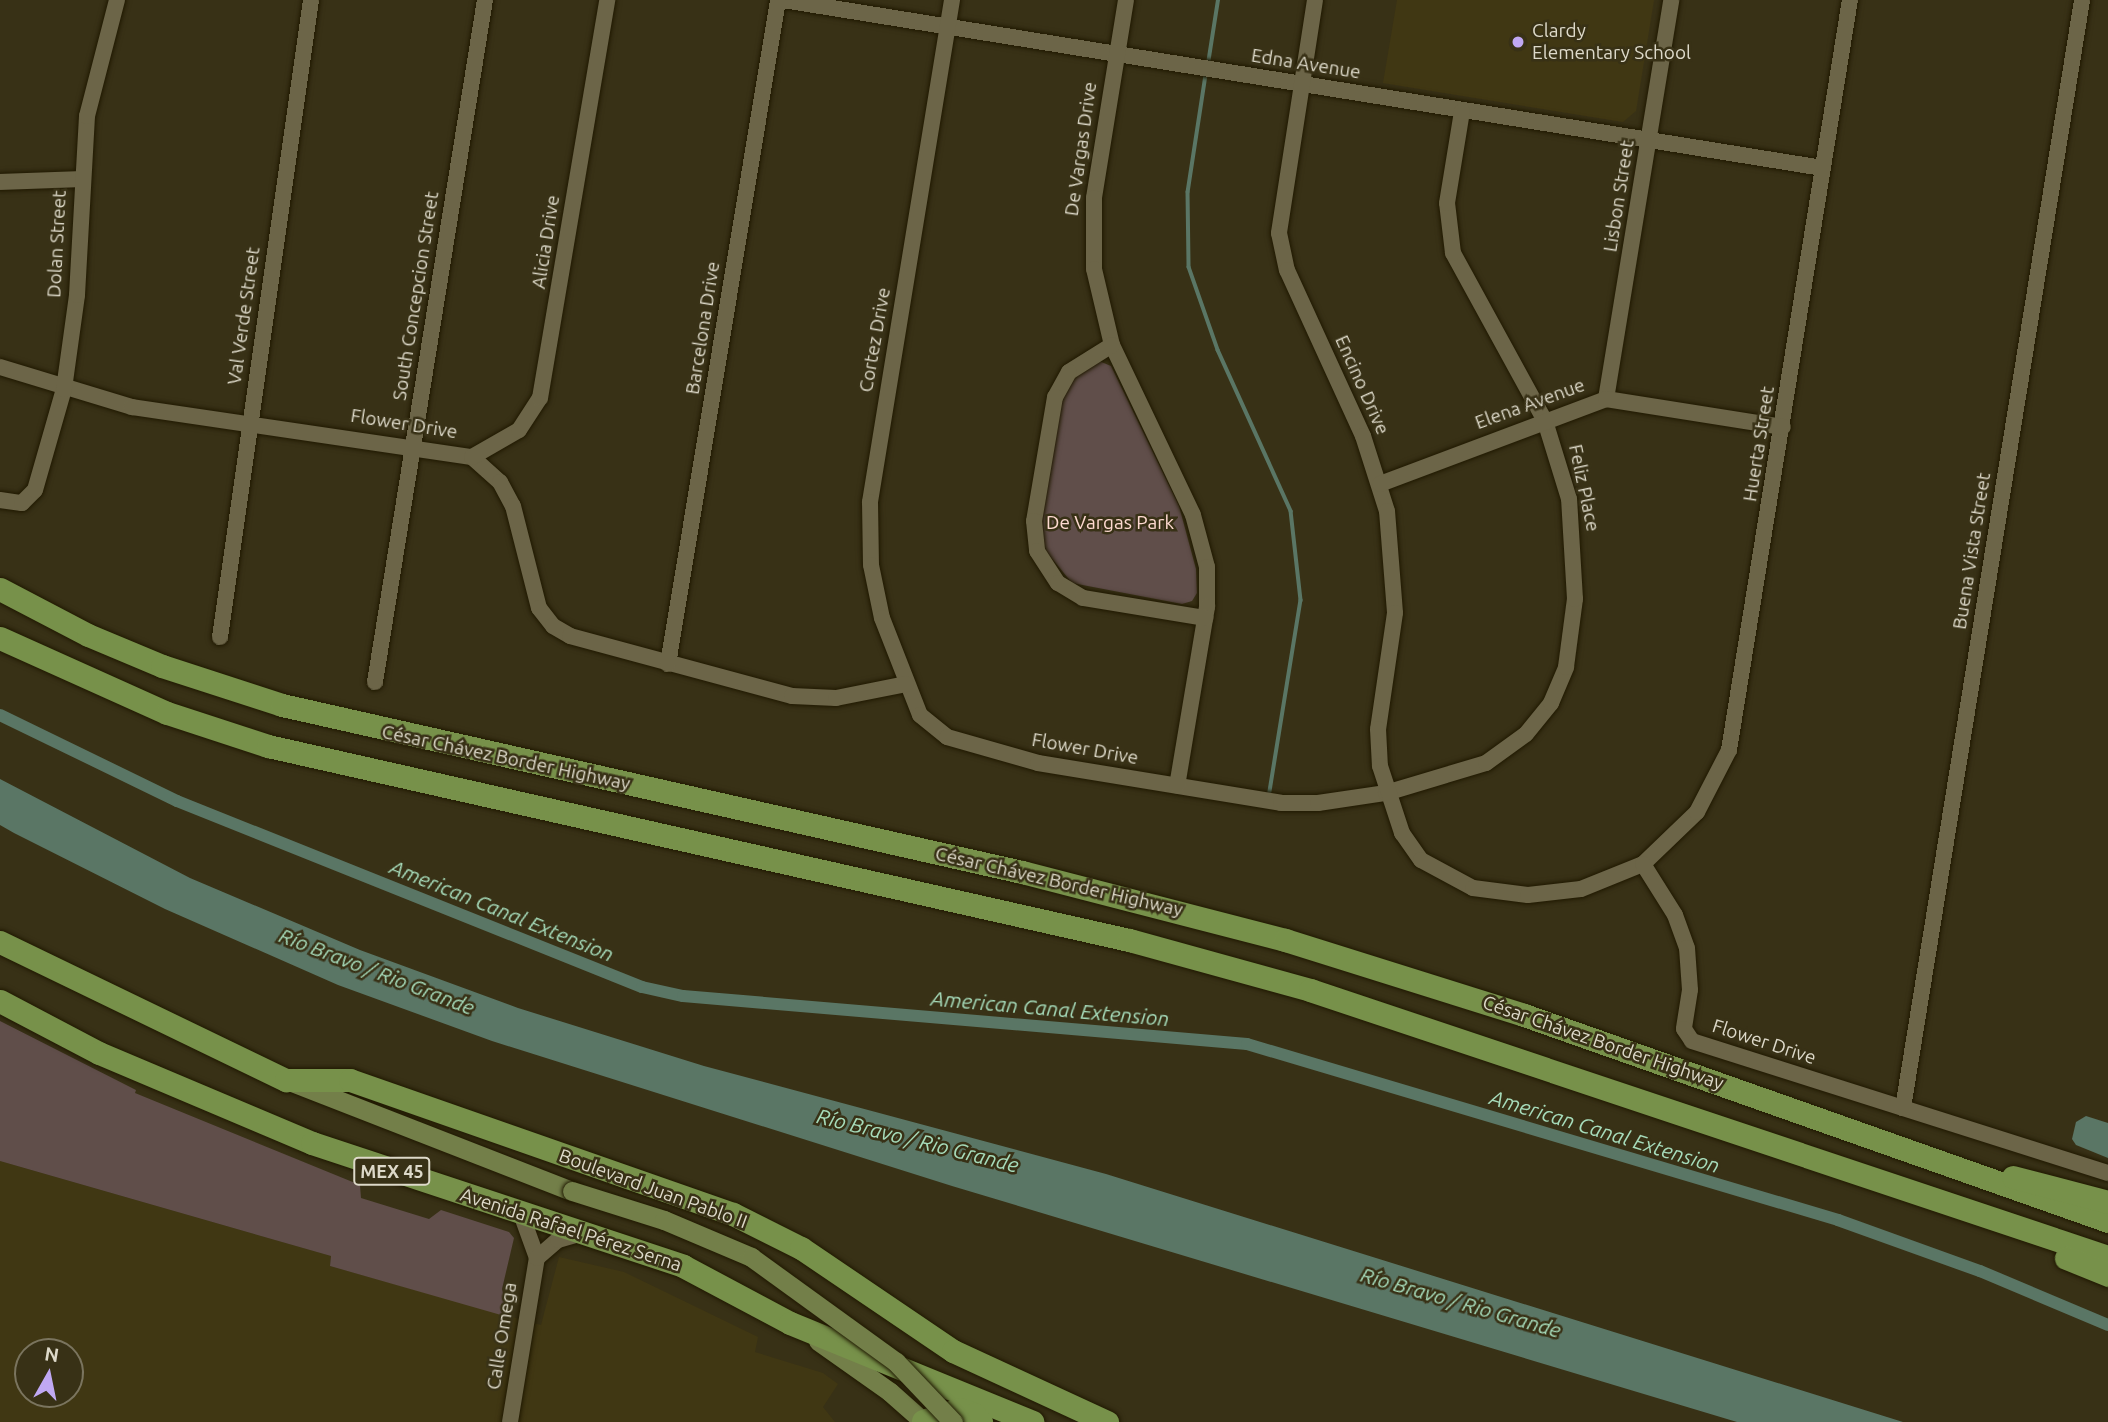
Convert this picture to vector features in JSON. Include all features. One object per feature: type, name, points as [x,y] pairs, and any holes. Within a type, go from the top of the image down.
[{"type":"highway","name":"César Chávez Border Highway","points":[[0,589],[149,661],[282,705],[1155,904],[1452,991],[2108,1221]]},
{"type":"highway","name":"César Chávez Border Highway","points":[[0,638],[70,673],[167,713],[268,746],[1206,960],[1465,1039],[2108,1257]]},
{"type":"highway","name":"MEX 45","points":[[0,942],[286,1080]]},
{"type":"highway","name":"Avenida Rafael Pérez Serna","points":[[0,1001],[99,1053],[312,1143],[683,1266],[790,1323]]},
{"type":"highway","name":"Boulevard Juan Pablo II","points":[[286,1080],[350,1080],[733,1214],[801,1248],[953,1351],[1107,1422]]},
{"type":"highway","points":[[1941,1162],[2046,1183],[2108,1202]]},
{"type":"highway","points":[[1903,1187],[2108,1275]]},
{"type":"highway","points":[[790,1323],[1033,1422]]},
{"type":"highway","points":[[923,1422],[960,1409],[974,1414],[981,1422]]},
{"type":"main road","name":"Avenida Rafael Pérez Serna","points":[[286,1080],[572,1191],[664,1220],[751,1257],[896,1362],[953,1422]]},
{"type":"main road","name":"Avenida Rafael Pérez Serna","points":[[790,1323],[880,1384],[923,1422]]},
{"type":"street","name":"Dolan Street","points":[[0,500],[22,503],[35,490],[64,389],[76,295],[87,116],[117,0]]},
{"type":"street","name":"Val Verde Street","points":[[220,637],[311,0]]},
{"type":"street","name":"South Concepcion Street","points":[[374,682],[485,0]]},
{"type":"street","name":"Alicia Drive","points":[[472,457],[519,430],[540,398],[607,0]]},
{"type":"street","name":"Edna Avenue","points":[[780,0],[1823,168]]},
{"type":"street","name":"Barcelona Drive","points":[[668,664],[780,0]]},
{"type":"street","name":"Cortez Drive","points":[[906,684],[875,591],[870,502],[952,0]]},
{"type":"street","name":"De Vargas Drive","points":[[1126,0],[1091,235],[1099,302],[1112,345],[1193,515],[1206,567],[1205,618],[1177,786]]},
{"type":"street","name":"Encino Drive","points":[[1315,0],[1280,217],[1281,253],[1380,484],[1395,579],[1394,630],[1378,729],[1386,793]]},
{"type":"street","name":"Lisbon Street","points":[[1606,399],[1671,0]]},
{"type":"street","name":"Huerta Street","points":[[1643,864],[1698,812],[1729,750],[1850,0]]},
{"type":"street","name":"Buena Vista Street","points":[[1903,1108],[2082,0]]},
{"type":"street","name":"Feliz Place","points":[[1386,793],[1449,776],[1501,754],[1540,718],[1560,685],[1572,633],[1574,532],[1562,465],[1545,421],[1453,253],[1447,203],[1462,111]]},
{"type":"street","points":[[0,182],[82,179]]},
{"type":"street","points":[[1112,345],[1069,372],[1055,397],[1034,522],[1037,551],[1051,576],[1083,598],[1205,618]]},
{"type":"street","name":"Flower Drive","points":[[0,366],[64,389],[132,407],[250,422],[472,457],[500,482],[513,506],[532,594],[546,619],[570,636],[771,692],[808,698],[868,694],[906,684],[920,715],[947,737],[1038,763],[1305,804],[1386,793]]},
{"type":"street","name":"Elena Avenue","points":[[1380,484],[1606,399],[1783,427]]},
{"type":"street","points":[[1386,793],[1402,833],[1421,860],[1473,888],[1554,894],[1598,884],[1643,864]]},
{"type":"street","name":"Flower Drive","points":[[1643,864],[1675,915],[1687,947],[1690,990],[1684,1030],[1692,1041],[2108,1173]]},
{"type":"street","points":[[520,1211],[537,1258],[558,1240],[589,1233]]},
{"type":"street","name":"Calle Omega","points":[[510,1422],[537,1258]]},
{"type":"shaded area","name":"Clardy Elementary School","points":[[1397,0],[1654,0],[1636,111],[1623,122],[1383,83]]},
{"type":"shaded area","points":[[0,1161],[331,1256],[330,1266],[541,1325],[559,1257],[624,1272],[758,1337],[755,1352],[823,1373],[838,1384],[823,1407],[835,1422],[0,1422]]},
{"type":"green space","name":"De Vargas Park","points":[[1099,361],[1111,366],[1179,506],[1196,569],[1197,593],[1192,601],[1182,604],[1072,583],[1045,550],[1041,527],[1061,395],[1068,381]]},
{"type":"green space","points":[[0,1021],[136,1090],[135,1093],[360,1185],[361,1198],[429,1219],[441,1210],[509,1232],[514,1238],[502,1289],[508,1317],[330,1266],[331,1256],[0,1161]]},
{"type":"water","name":"Río Bravo / Rio Grande","points":[[0,779],[190,878],[360,950],[518,1008],[704,1066],[1106,1174],[1903,1422],[1737,1422],[952,1186],[492,1041],[338,985],[165,909],[14,833],[0,825]]},
{"type":"water","points":[[2086,1116],[2108,1123],[2108,1158],[2076,1145],[2072,1139],[2076,1122]]},
{"type":"waterway","points":[[1208,64],[1218,0]]},
{"type":"waterway","points":[[1206,75],[1188,192],[1189,267],[1218,350],[1291,511],[1301,600],[1269,798]]},
{"type":"waterway","name":"American Canal Extension","points":[[0,715],[177,801],[642,987],[683,996],[1247,1044],[1838,1220],[1980,1271],[2108,1325]]},
{"type":"place","name":"Clardy Elementary School","points":[[1518,42]]}]
